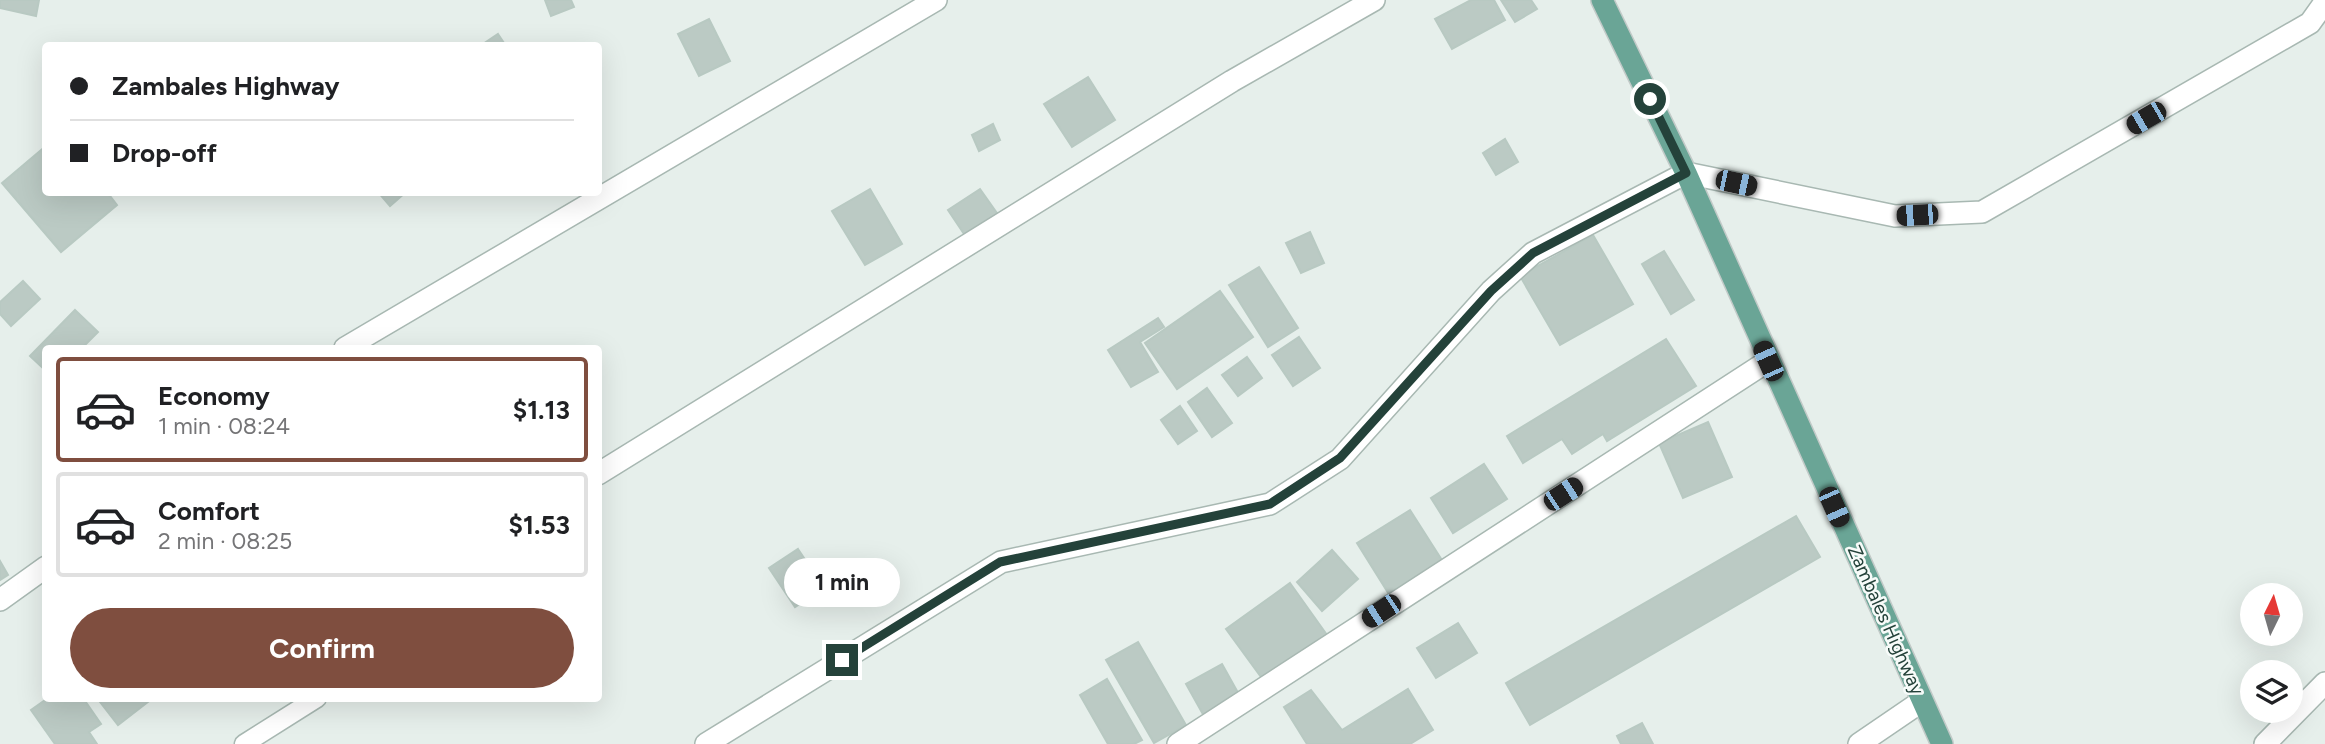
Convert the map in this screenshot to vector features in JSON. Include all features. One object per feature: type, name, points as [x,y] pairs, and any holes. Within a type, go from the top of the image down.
[{"type":"main road","name":"Zambales Highway","points":[[1602,0],[1686,173],[1942,744]]},
{"type":"street","points":[[350,345],[936,0]]},
{"type":"street","points":[[602,472],[1232,81],[1374,0]]},
{"type":"street","points":[[706,744],[1000,562],[1270,504],[1340,458],[1491,291],[1533,253],[1686,173],[1895,216],[1982,212],[2310,23],[2325,2]]},
{"type":"street","points":[[1178,744],[1768,361]]},
{"type":"street","points":[[0,600],[42,570]]},
{"type":"street","points":[[2265,744],[2325,683]]},
{"type":"street","points":[[1859,744],[1922,701]]},
{"type":"lane","points":[[244,744],[311,702]]},
{"type":"building","points":[[0,0],[39,0],[36,16],[0,8]]},
{"type":"building","points":[[545,0],[571,0],[574,7],[551,16]]},
{"type":"building","points":[[1471,0],[1494,0],[1505,20],[1452,49],[1435,19]]},
{"type":"building","points":[[1501,0],[1531,0],[1537,9],[1515,22]]},
{"type":"building","points":[[709,19],[730,61],[699,76],[678,34]]},
{"type":"building","points":[[498,34],[503,42],[486,42]]},
{"type":"building","points":[[1088,77],[1115,120],[1072,147],[1044,104]]},
{"type":"building","points":[[993,124],[1000,140],[979,151],[972,135]]},
{"type":"building","points":[[1505,139],[1518,162],[1496,175],[1483,153]]},
{"type":"building","points":[[42,149],[42,196],[110,196],[117,205],[61,252],[2,183]]},
{"type":"building","points":[[870,189],[902,244],[865,265],[832,211]]},
{"type":"building","points":[[980,189],[999,216],[966,237],[948,210]]},
{"type":"building","points":[[381,196],[401,196],[390,206]]},
{"type":"building","points":[[1310,232],[1324,263],[1301,273],[1286,243]]},
{"type":"building","points":[[1593,235],[1633,304],[1560,345],[1520,276]]},
{"type":"building","points":[[1664,251],[1694,300],[1671,314],[1642,264]]},
{"type":"building","points":[[1259,267],[1298,328],[1268,347],[1229,285]]},
{"type":"building","points":[[23,281],[40,299],[11,326],[0,314],[0,302]]},
{"type":"building","points":[[1220,291],[1253,337],[1177,389],[1145,343]]},
{"type":"building","points":[[75,310],[98,332],[85,345],[42,345],[42,367],[30,356]]},
{"type":"building","points":[[1158,318],[1164,327],[1140,342],[1158,372],[1131,387],[1108,350]]},
{"type":"building","points":[[1299,337],[1320,368],[1293,386],[1272,355]]},
{"type":"building","points":[[1666,339],[1696,386],[1607,441],[1603,434],[1572,454],[1562,439],[1523,463],[1507,436]]},
{"type":"building","points":[[1247,357],[1262,378],[1238,396],[1222,375]]},
{"type":"building","points":[[1207,388],[1232,423],[1212,437],[1188,402]]},
{"type":"building","points":[[1180,406],[1197,431],[1178,444],[1161,420]]},
{"type":"building","points":[[1708,422],[1732,477],[1683,498],[1659,443]]},
{"type":"building","points":[[1484,464],[1507,499],[1453,533],[1431,498]]},
{"type":"building","points":[[1410,510],[1445,565],[1392,599],[1357,543]]},
{"type":"building","points":[[1796,516],[1820,557],[1530,725],[1506,683]]},
{"type":"building","points":[[798,549],[824,588],[795,607],[769,568]]},
{"type":"building","points":[[1332,550],[1358,579],[1322,611],[1297,582]]},
{"type":"building","points":[[0,561],[8,575],[0,580]]},
{"type":"building","points":[[1290,583],[1327,635],[1264,681],[1226,629]]},
{"type":"building","points":[[1458,623],[1477,653],[1436,678],[1417,648]]},
{"type":"building","points":[[1138,642],[1186,725],[1154,743],[1106,660]]},
{"type":"building","points":[[1222,664],[1241,698],[1205,718],[1186,684]]},
{"type":"building","points":[[1107,679],[1142,740],[1134,744],[1108,744],[1080,695]]},
{"type":"building","points":[[1408,689],[1433,730],[1410,744],[1307,744],[1284,707],[1311,690],[1342,730]]},
{"type":"building","points":[[42,702],[86,702],[101,724],[89,732],[97,744],[55,744],[31,710]]},
{"type":"building","points":[[100,702],[148,702],[118,725]]},
{"type":"building","points":[[1642,723],[1653,744],[1621,744],[1617,736]]},
{"type":"route","points":[[842,660],[1000,562],[1270,504],[1340,458],[1491,291],[1533,253],[1686,173],[1650,99]]}]
